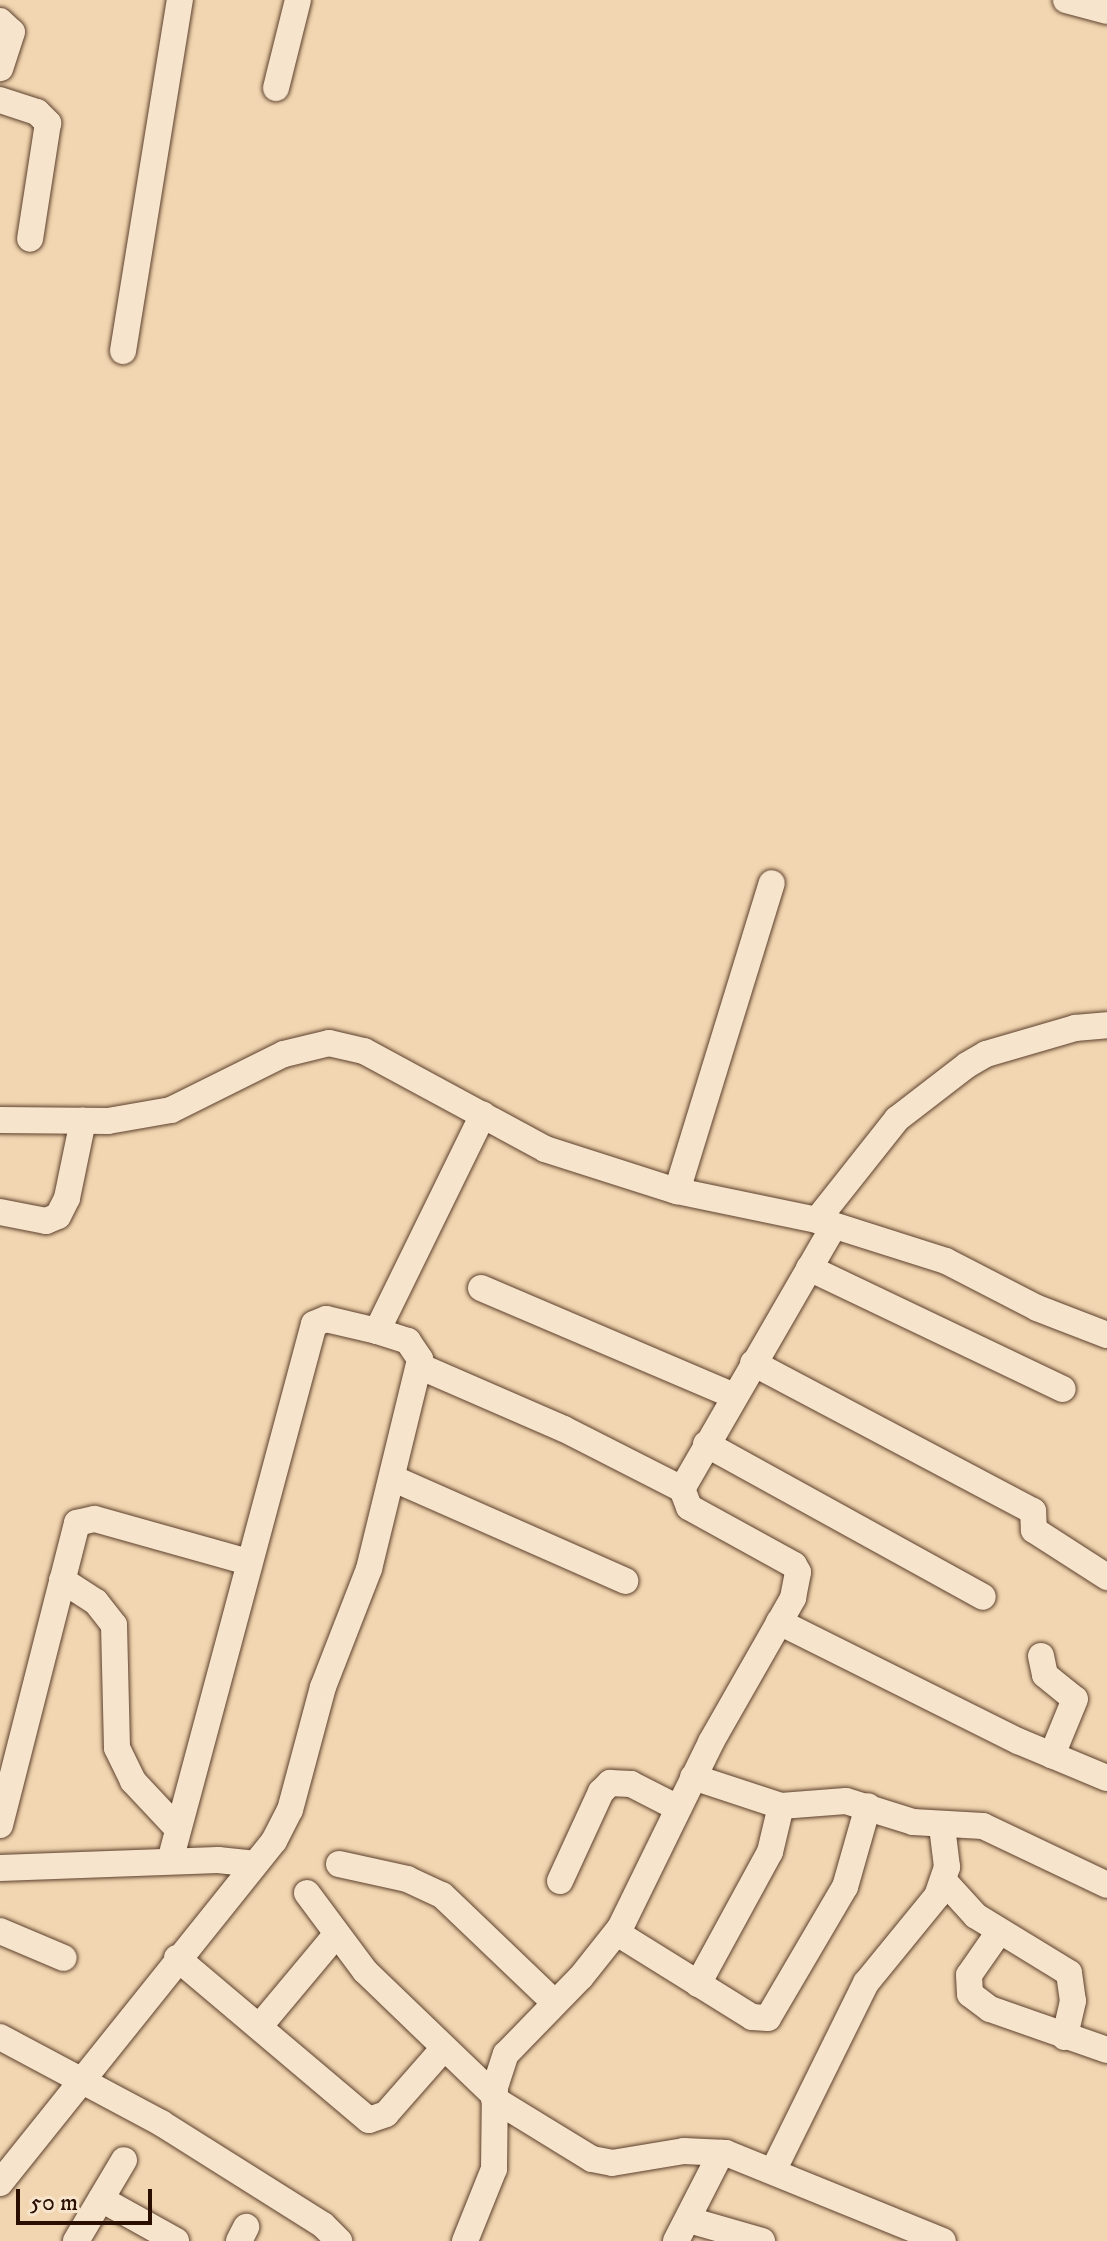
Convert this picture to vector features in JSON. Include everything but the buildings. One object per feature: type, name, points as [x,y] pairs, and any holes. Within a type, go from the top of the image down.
[{"type":"street","points":[[123,351],[180,0]]},
{"type":"street","points":[[276,88],[298,0]]},
{"type":"street","points":[[1066,0],[1107,11]]},
{"type":"street","points":[[0,21],[12,32],[0,68]]},
{"type":"street","points":[[0,100],[37,112],[48,123],[30,239]]},
{"type":"street","points":[[677,1191],[772,883]]},
{"type":"street","points":[[682,1489],[809,1268],[825,1223],[897,1119],[986,1054],[1075,1028],[1107,1025]]},
{"type":"street","points":[[0,1120],[83,1121],[171,1110],[284,1054],[329,1043],[364,1051],[545,1149],[677,1191],[825,1223],[946,1261],[1037,1308],[1106,1332]]},
{"type":"street","points":[[377,1331],[483,1115]]},
{"type":"street","points":[[0,1212],[46,1221],[58,1216],[67,1198],[83,1121]]},
{"type":"street","points":[[809,1268],[1063,1389]]},
{"type":"street","points":[[481,1288],[734,1396]]},
{"type":"street","points":[[0,2183],[254,1864],[290,1810],[314,1715],[369,1569],[419,1366],[416,1347],[377,1331],[326,1319],[314,1324],[170,1861]]},
{"type":"street","points":[[753,1363],[1033,1511],[1034,1530],[1107,1577]]},
{"type":"street","points":[[419,1366],[564,1429],[682,1489],[689,1507],[794,1565],[797,1583],[779,1622],[693,1777],[617,1933],[506,2054],[494,2097],[494,2169],[465,2241]]},
{"type":"street","points":[[706,1444],[983,1597]]},
{"type":"street","points":[[392,1478],[625,1581]]},
{"type":"street","points":[[0,1825],[74,1530],[88,1518],[248,1562]]},
{"type":"street","points":[[62,1580],[96,1602],[114,1625],[117,1748],[133,1781],[177,1828]]},
{"type":"street","points":[[779,1622],[1052,1755],[1107,1778]]},
{"type":"street","points":[[1041,1656],[1042,1671],[1076,1704],[1052,1755]]},
{"type":"street","points":[[693,1777],[781,1806],[834,1800],[868,1806],[913,1822],[942,1826],[970,1823],[997,1830],[1107,1885]]},
{"type":"street","points":[[560,1881],[601,1792],[610,1783],[631,1784],[678,1808]]},
{"type":"street","points":[[698,1984],[770,1852],[781,1806]]},
{"type":"street","points":[[617,1933],[752,2017],[768,2018],[775,2013],[845,1887],[868,1806]]},
{"type":"street","points":[[774,2169],[866,1983],[922,1917],[944,1881],[942,1826]]},
{"type":"street","points":[[0,1868],[170,1861],[254,1864]]},
{"type":"street","points":[[339,1864],[407,1879],[442,1895],[554,2002]]},
{"type":"street","points":[[944,1881],[964,1905],[999,1932],[1069,1973],[1073,2001],[1065,2037]]},
{"type":"street","points":[[307,1893],[336,1935],[387,1994],[494,2097],[603,2163],[674,2151],[721,2153],[774,2169],[943,2241]]},
{"type":"street","points":[[0,1931],[64,1958]]},
{"type":"street","points":[[999,1932],[969,1975],[970,1994],[990,2009],[1107,2050]]},
{"type":"street","points":[[259,2027],[336,1935]]},
{"type":"street","points":[[177,1958],[376,2122],[444,2048]]},
{"type":"street","points":[[0,2037],[82,2077],[323,2225],[339,2241]]},
{"type":"street","points":[[721,2153],[682,2230],[762,2241]]},
{"type":"street","points":[[76,2241],[124,2160]]},
{"type":"street","points":[[101,2199],[176,2241]]}]
